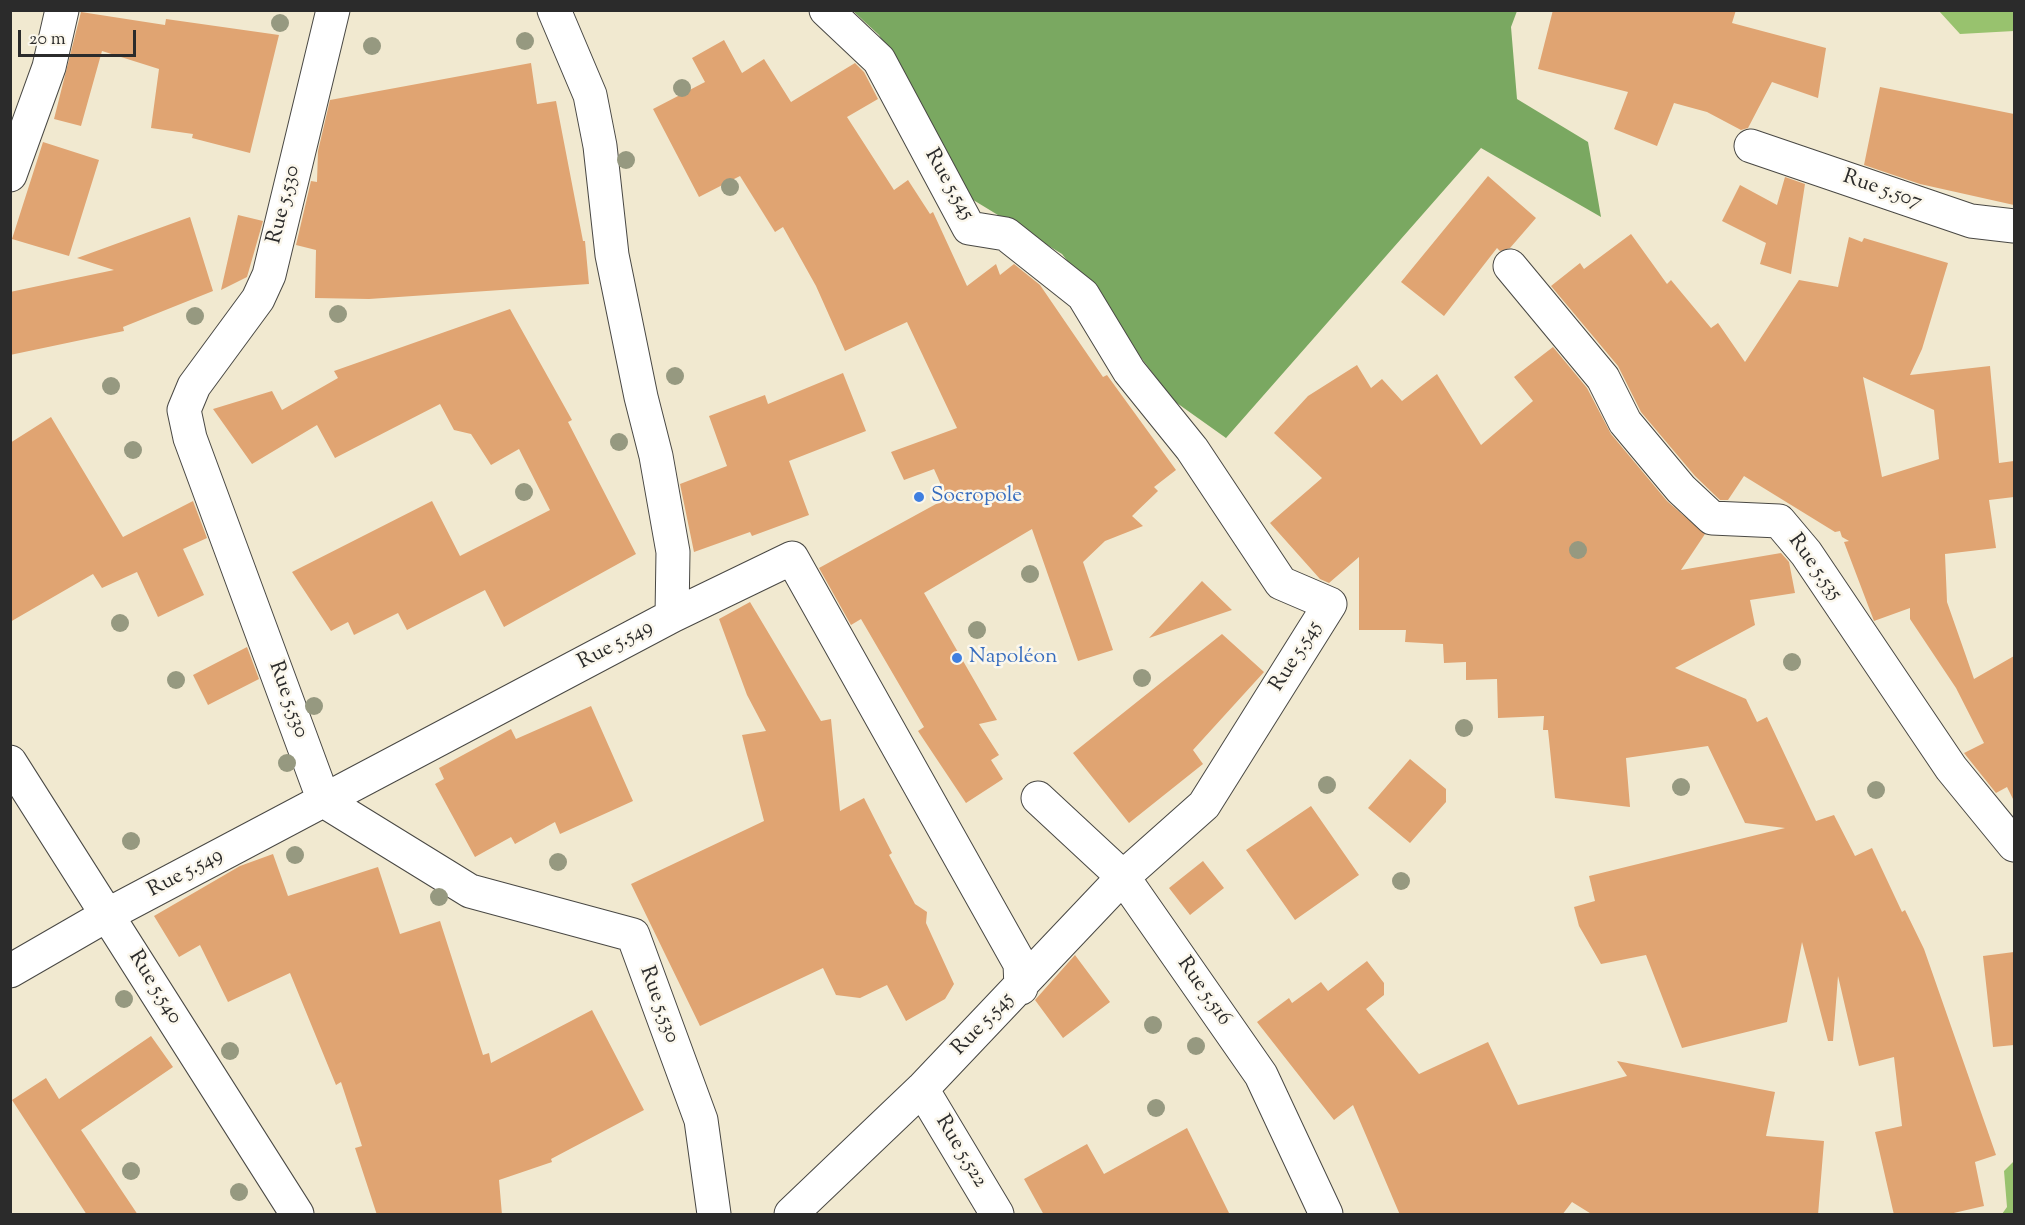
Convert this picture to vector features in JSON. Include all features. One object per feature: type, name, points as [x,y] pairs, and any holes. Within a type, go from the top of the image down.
[{"type":"street","points":[[10,175],[49,67],[62,10]]},
{"type":"street","name":"Rue 5.530","points":[[333,10],[269,276],[258,299],[194,386],[184,410],[190,438],[324,801],[470,891],[633,935],[701,1120],[714,1215]]},
{"type":"street","points":[[554,10],[590,95],[600,146],[612,255],[641,397],[656,456],[674,552],[672,616]]},
{"type":"street","name":"Rue 5.545","points":[[791,1215],[922,1089],[1021,988],[1123,877],[1204,805],[1330,604],[1281,583],[1192,449],[1129,371],[1083,295],[1006,234],[969,228],[879,60],[826,10]]},
{"type":"street","name":"Rue 5.507","points":[[1751,146],[1971,221],[2014,226]]},
{"type":"street","name":"Rue 5.535","points":[[1510,267],[1603,378],[1625,422],[1681,489],[1712,518],[1779,521],[1806,553],[1951,768],[2014,845]]},
{"type":"street","name":"Rue 5.549","points":[[10,971],[107,915],[672,616],[792,558],[1020,964],[1021,988]]},
{"type":"street","name":"Rue 5.540","points":[[10,762],[297,1215]]},
{"type":"street","name":"Rue 5.516","points":[[1038,798],[1123,877],[1261,1075],[1326,1215]]},
{"type":"street","name":"Rue 5.522","points":[[922,1089],[997,1215]]},
{"type":"green space","points":[[853,11],[1517,11],[1511,27],[1517,99],[1588,142],[1601,217],[1481,148],[1226,438],[1174,401],[1062,254],[970,198],[879,35]]},
{"type":"green space","points":[[1939,11],[2014,11],[2014,31],[1960,34]]},
{"type":"green space","points":[[2014,1161],[2014,1214],[2002,1214],[2007,1207],[2004,1171]]},
{"type":"building","points":[[1553,10],[1736,10],[1732,23],[1826,48],[1818,98],[1772,82],[1748,128],[1741,130],[1707,112],[1674,103],[1657,146],[1614,129],[1628,92],[1538,69]]},
{"type":"building","points":[[81,12],[165,25],[166,19],[279,35],[250,153],[192,138],[193,134],[151,128],[159,69],[102,51],[81,126],[54,119]]},
{"type":"building","points":[[724,40],[742,73],[764,59],[791,102],[855,63],[864,72],[878,99],[847,117],[894,190],[908,180],[930,214],[933,212],[967,286],[996,264],[1000,275],[1014,264],[1040,285],[1103,377],[1107,375],[1176,470],[1154,487],[1158,491],[1132,516],[1143,526],[1105,541],[1083,562],[1113,650],[1078,661],[1032,529],[924,593],[997,720],[979,724],[999,755],[991,760],[1003,779],[966,803],[918,731],[924,727],[861,619],[851,625],[819,568],[947,498],[934,469],[904,480],[891,452],[957,428],[907,322],[845,351],[816,286],[783,227],[775,232],[740,176],[699,197],[653,109],[705,82],[692,58]]},
{"type":"building","points":[[531,63],[537,104],[556,101],[583,241],[585,241],[589,284],[369,299],[315,298],[316,250],[296,245],[311,181],[317,182],[318,151],[330,100]]},
{"type":"building","points":[[1880,87],[2014,114],[2014,205],[1920,184],[1864,165]]},
{"type":"building","points":[[43,142],[99,160],[69,256],[12,239]]},
{"type":"building","points":[[1488,176],[1536,218],[1510,248],[1500,251],[1497,248],[1444,316],[1401,282]]},
{"type":"building","points":[[1785,177],[1805,184],[1791,274],[1760,264],[1766,243],[1722,221],[1740,185],[1777,205]]},
{"type":"building","points":[[238,215],[263,221],[247,277],[221,290]]},
{"type":"building","points":[[190,217],[213,291],[123,327],[124,331],[10,355],[10,292],[114,270],[77,258]]},
{"type":"building","points":[[1631,234],[1667,284],[1671,280],[1711,328],[1718,323],[1745,362],[1799,280],[1838,287],[1849,237],[1862,242],[1864,238],[1948,263],[1922,349],[1910,375],[1990,366],[1999,463],[2014,461],[2014,497],[1989,500],[1996,548],[1945,554],[1947,602],[1974,679],[2014,656],[2014,801],[2007,787],[1996,793],[1964,753],[1984,743],[1956,688],[1910,619],[1910,608],[1874,621],[1844,542],[1849,541],[1842,537],[1840,531],[1835,532],[1744,476],[1728,500],[1720,500],[1695,476],[1641,412],[1618,366],[1551,286],[1580,263],[1584,269]],"holes":[[[1863,377],[1934,410],[1939,459],[1882,477]]]},
{"type":"building","points":[[510,309],[572,420],[568,422],[636,554],[504,627],[485,590],[407,630],[398,613],[354,635],[348,622],[331,631],[292,572],[432,501],[460,556],[550,510],[519,449],[491,465],[471,434],[454,430],[440,404],[335,458],[317,425],[252,464],[213,409],[272,391],[282,410],[338,378],[334,371]]},
{"type":"building","points":[[1553,347],[1587,388],[1611,434],[1667,501],[1705,534],[1681,570],[1781,553],[1789,562],[1795,593],[1750,600],[1755,625],[1675,668],[1746,699],[1757,722],[1767,717],[1816,821],[1834,815],[1855,856],[1872,848],[1902,912],[1905,910],[1924,949],[1996,1155],[1975,1162],[1984,1206],[1945,1215],[1894,1215],[1875,1132],[1902,1126],[1894,1057],[1859,1066],[1838,976],[1833,1041],[1828,1041],[1802,942],[1787,1022],[1682,1048],[1646,955],[1601,964],[1579,926],[1574,907],[1595,901],[1589,876],[1785,828],[1745,823],[1708,746],[1626,758],[1630,807],[1555,798],[1548,730],[1543,730],[1544,716],[1498,718],[1497,679],[1466,680],[1466,662],[1444,663],[1443,644],[1405,642],[1406,630],[1359,630],[1359,557],[1329,583],[1320,579],[1270,523],[1322,478],[1274,433],[1308,396],[1357,365],[1371,388],[1382,379],[1402,401],[1437,374],[1481,445],[1533,401],[1514,377]]},
{"type":"building","points":[[843,373],[866,431],[789,461],[809,515],[752,536],[750,532],[694,552],[680,484],[727,466],[709,416],[765,395],[768,404]]},
{"type":"building","points":[[51,417],[123,537],[193,501],[207,538],[183,549],[204,595],[158,617],[137,572],[102,588],[93,574],[10,622],[10,443]]},
{"type":"building","points":[[1202,581],[1232,610],[1149,638]]},
{"type":"building","points":[[750,602],[821,721],[831,719],[840,811],[864,798],[892,853],[889,855],[915,904],[927,912],[926,923],[954,984],[945,999],[906,1021],[887,985],[860,998],[836,995],[823,968],[700,1026],[631,884],[764,821],[742,735],[766,731],[747,695],[719,619]]},
{"type":"building","points":[[1222,634],[1264,672],[1193,750],[1203,764],[1129,823],[1073,753]]},
{"type":"building","points":[[247,647],[259,679],[208,705],[193,675]]},
{"type":"building","points":[[591,706],[633,801],[560,834],[555,822],[515,844],[511,837],[475,857],[435,784],[444,779],[439,768],[511,729],[516,739]]},
{"type":"building","points":[[1410,759],[1446,789],[1446,802],[1410,843],[1368,808]]},
{"type":"building","points":[[1311,806],[1359,875],[1295,920],[1246,850]]},
{"type":"building","points":[[273,854],[288,896],[378,867],[400,934],[440,921],[483,1055],[489,1053],[491,1063],[592,1010],[644,1110],[551,1159],[552,1162],[499,1180],[502,1215],[377,1215],[355,1148],[362,1146],[341,1082],[336,1085],[290,973],[228,1002],[200,945],[179,957],[154,916],[240,866]]},
{"type":"building","points":[[1203,861],[1224,888],[1190,915],[1169,888]]},
{"type":"building","points":[[2014,952],[2014,1045],[1993,1047],[1983,956]]},
{"type":"building","points":[[1075,955],[1110,1002],[1063,1038],[1035,1000]]},
{"type":"building","points":[[1367,961],[1384,983],[1384,995],[1366,1009],[1419,1074],[1488,1042],[1518,1105],[1627,1076],[1617,1061],[1775,1092],[1766,1136],[1824,1141],[1818,1215],[1593,1215],[1572,1202],[1562,1215],[1400,1215],[1353,1105],[1334,1120],[1257,1022],[1289,998],[1292,1003],[1321,982],[1328,991]]},
{"type":"building","points":[[151,1036],[173,1067],[81,1130],[138,1215],[87,1215],[12,1100],[46,1078],[59,1099]]},
{"type":"building","points":[[1187,1128],[1230,1215],[1044,1215],[1024,1179],[1087,1144],[1104,1174]]},
{"type":"place","name":"Socropole","points":[[919,497]]},
{"type":"place","name":"Napoléon","points":[[957,658]]}]
